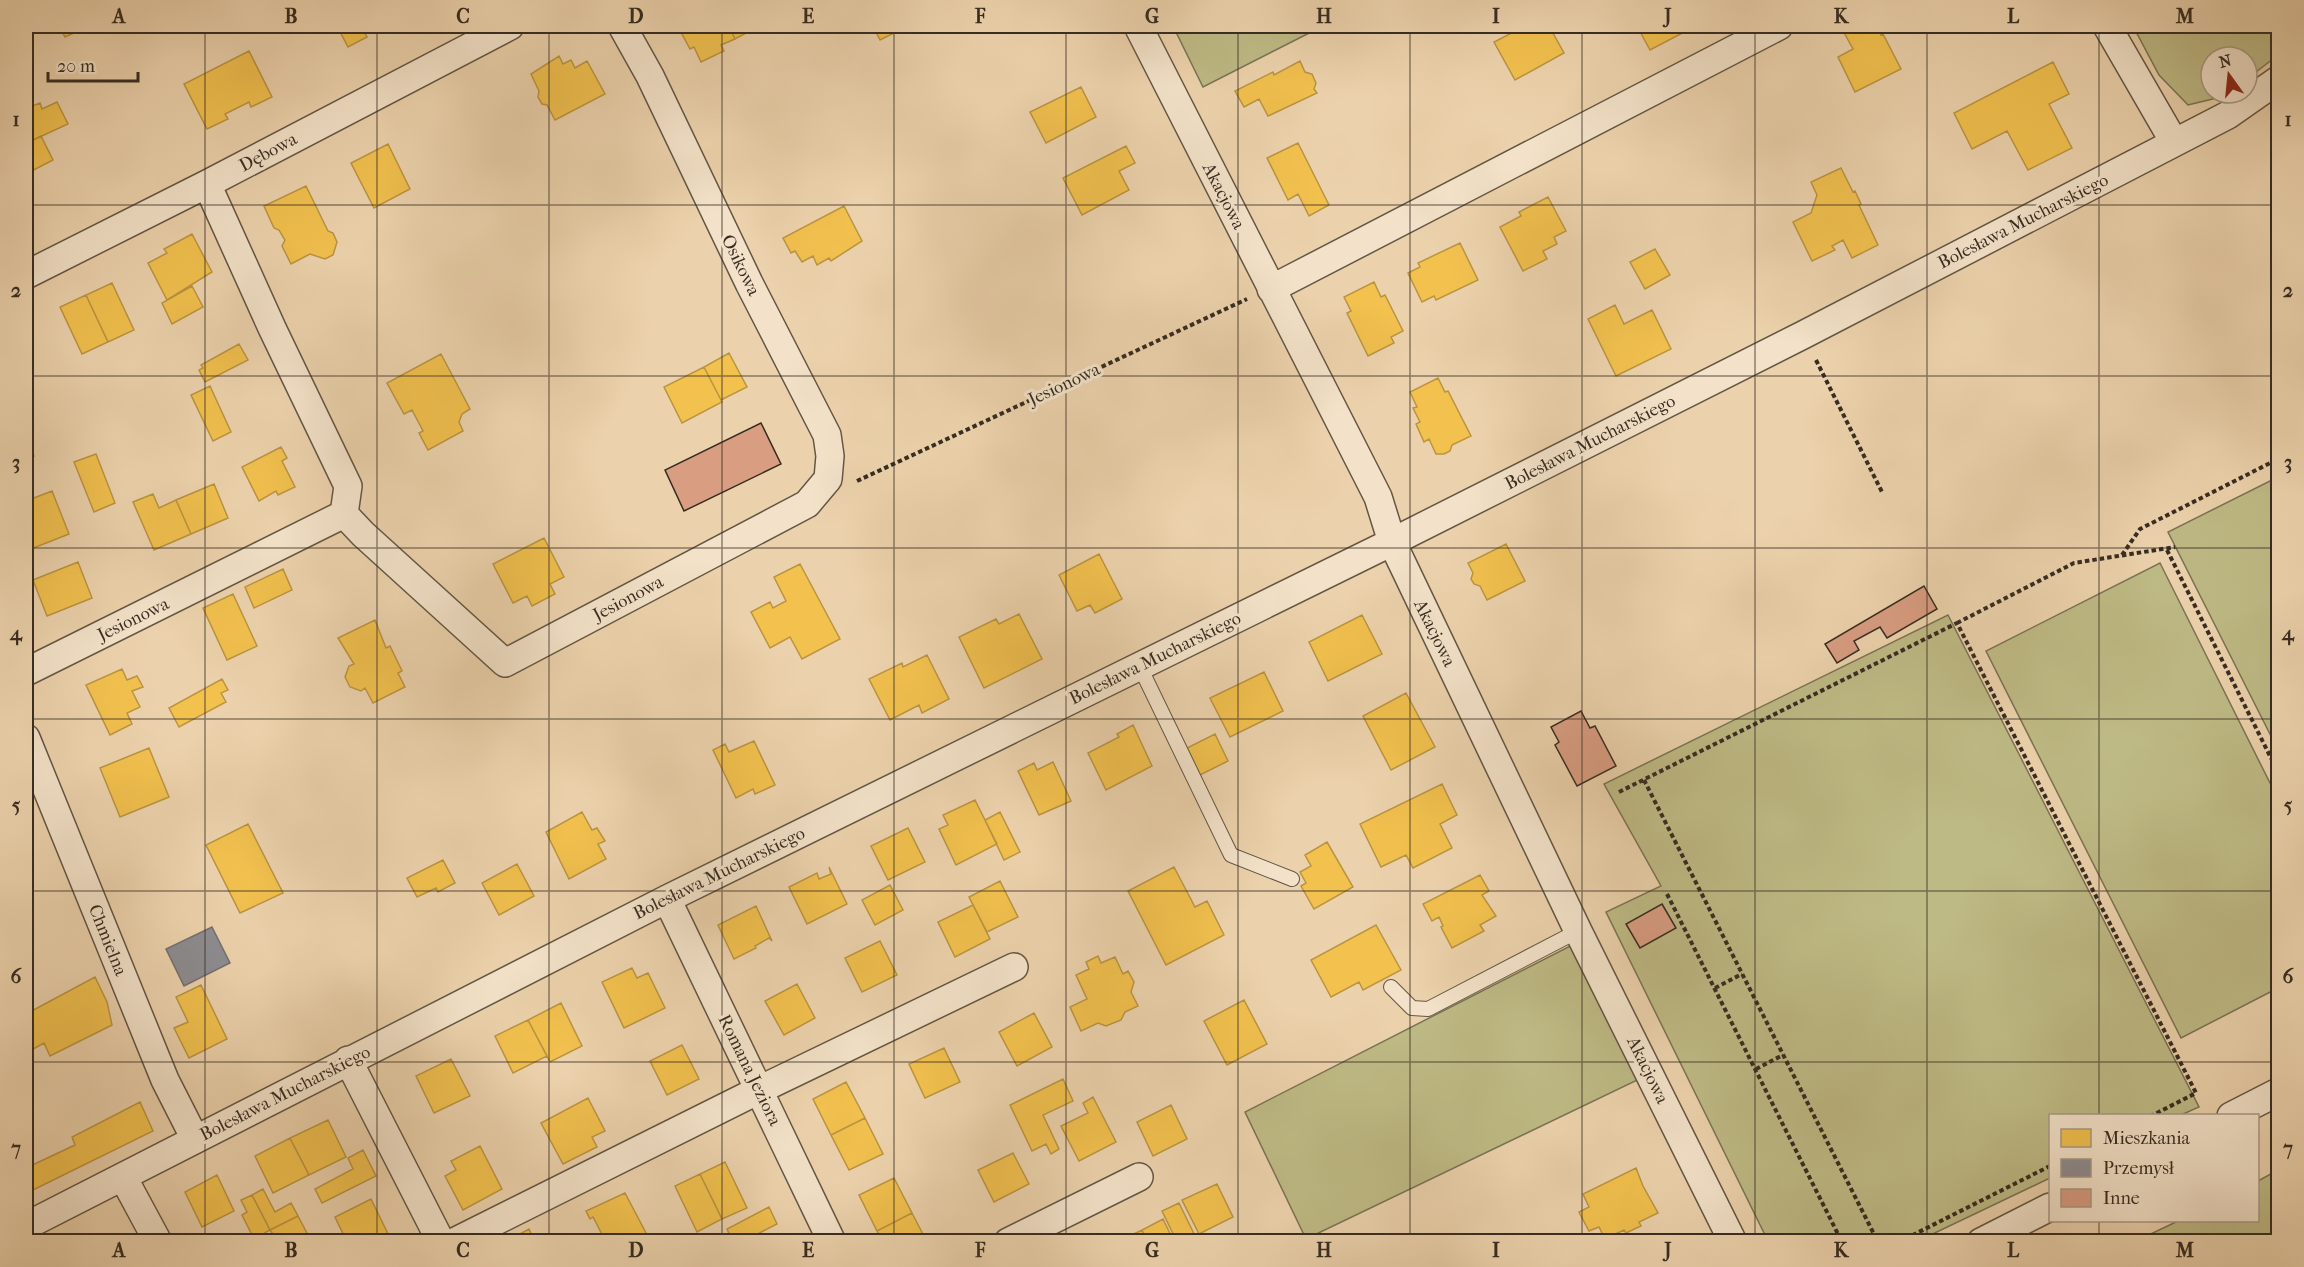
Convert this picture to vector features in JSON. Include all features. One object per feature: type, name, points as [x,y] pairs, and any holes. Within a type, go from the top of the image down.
[{"type":"street","name":"Dębowa","points":[[26,275],[207,184],[510,26]]},
{"type":"street","name":"Osikowa","points":[[622,26],[650,76],[749,283],[827,435],[830,456],[828,479],[807,504]]},
{"type":"street","name":"Akacjowa","points":[[1138,26],[1378,497],[1392,542],[1578,931],[1733,1242]]},
{"type":"street","points":[[1271,289],[1779,26]]},
{"type":"street","points":[[2107,26],[2174,142]]},
{"type":"street","name":"Bolesława Mucharskiego","points":[[26,1226],[667,898],[1392,542],[1803,335],[2228,115],[2278,80]]},
{"type":"street","points":[[207,184],[272,328],[348,486],[344,514]]},
{"type":"street","name":"Jesionowa","points":[[26,672],[344,514],[505,663],[807,504]]},
{"type":"street","name":"Chmielna","points":[[26,738],[165,1080],[195,1139]]},
{"type":"street","name":"Romana Jeziora","points":[[667,898],[832,1242]]},
{"type":"street","points":[[454,1242],[759,1090],[1014,967]]},
{"type":"street","points":[[348,1060],[441,1242]]},
{"type":"street","points":[[2235,1114],[2278,1092]]},
{"type":"street","points":[[123,1177],[158,1242]]},
{"type":"street","points":[[1008,1242],[1139,1177]]},
{"type":"street","points":[[1981,1242],[2049,1208]]},
{"type":"lane","points":[[1140,665],[1231,855],[1292,879]]},
{"type":"lane","points":[[1391,987],[1412,1008],[1428,1009],[1578,931]]},
{"type":"path","name":"Jesionowa","points":[[850,484],[1271,289]]},
{"type":"path","points":[[1803,335],[1883,494]]},
{"type":"path","points":[[2122,556],[2139,529],[2278,459]]},
{"type":"path","points":[[1619,792],[2074,563],[2175,547]]},
{"type":"path","points":[[2167,550],[2278,772]]},
{"type":"path","points":[[1957,623],[2196,1093],[2155,1114]]},
{"type":"path","points":[[1644,780],[1878,1242]]},
{"type":"path","points":[[1667,894],[1842,1242]]},
{"type":"path","points":[[1714,988],[1742,974]]},
{"type":"path","points":[[1756,1069],[1783,1055]]},
{"type":"path","points":[[1899,1242],[2049,1167]]},
{"type":"shaded area","points":[[1173,26],[1323,26],[1203,87]]},
{"type":"shaded area","points":[[2133,26],[2278,26],[2278,55],[2259,70],[2259,45],[2199,45],[2199,102],[2188,105],[2159,75]]},
{"type":"shaded area","points":[[2278,477],[2278,750],[2168,532]]},
{"type":"shaded area","points":[[2160,563],[2278,799],[2278,988],[2181,1038],[1986,651]]},
{"type":"shaded area","points":[[1948,615],[2199,1107],[2183,1114],[2049,1114],[2049,1178],[1918,1241],[1768,1241],[1606,912],[1661,886],[1604,784]]},
{"type":"shaded area","points":[[1582,940],[1652,1073],[1306,1239],[1245,1112]]},
{"type":"shaded area","points":[[2278,1170],[2278,1241],[2136,1241],[2176,1222],[2259,1222],[2259,1180]]},
{"type":"building: Mieszkania","points":[[59,26],[89,26],[65,37]]},
{"type":"building: Mieszkania","points":[[337,26],[368,26],[362,28],[367,37],[348,47]]},
{"type":"building: Mieszkania","points":[[683,26],[729,26],[735,39],[721,45],[724,51],[701,62],[694,47],[690,49],[682,34],[686,32]]},
{"type":"building: Mieszkania","points":[[729,26],[748,26],[750,31],[735,39]]},
{"type":"building: Mieszkania","points":[[873,26],[900,26],[902,29],[880,40]]},
{"type":"building: Mieszkania","points":[[1525,26],[1549,26],[1564,53],[1515,80],[1494,42]]},
{"type":"building: Mieszkania","points":[[1637,26],[1690,26],[1692,28],[1650,50]]},
{"type":"building: Mieszkania","points":[[1850,26],[1876,26],[1881,35],[1883,34],[1901,69],[1855,92],[1838,57],[1853,49],[1842,29]]},
{"type":"building: Mieszkania","points":[[249,51],[272,97],[251,107],[249,102],[225,114],[228,119],[207,129],[184,84]]},
{"type":"building: Mieszkania","points":[[559,56],[563,64],[571,60],[575,68],[587,61],[605,94],[555,120],[547,105],[542,104],[538,97],[539,91],[531,74]]},
{"type":"building: Mieszkania","points":[[1300,61],[1305,72],[1312,74],[1316,83],[1314,89],[1317,93],[1268,116],[1259,99],[1244,107],[1235,91],[1273,72],[1274,75]]},
{"type":"building: Mieszkania","points":[[2053,62],[2069,94],[2049,104],[2072,148],[2028,170],[2007,131],[1972,149],[1954,113]]},
{"type":"building: Mieszkania","points":[[1081,87],[1096,117],[1046,143],[1030,112]]},
{"type":"building: Mieszkania","points":[[57,102],[68,124],[29,142],[26,135],[26,117],[33,113],[30,107],[40,103],[42,109]]},
{"type":"building: Mieszkania","points":[[41,136],[53,160],[26,174],[26,147],[30,144],[29,142]]},
{"type":"building: Mieszkania","points":[[1298,143],[1329,205],[1309,216],[1298,194],[1288,200],[1267,158]]},
{"type":"building: Mieszkania","points":[[388,144],[410,189],[374,208],[351,163]]},
{"type":"building: Mieszkania","points":[[1126,146],[1135,163],[1119,171],[1129,190],[1082,215],[1063,178]]},
{"type":"building: Mieszkania","points":[[1841,168],[1853,192],[1855,191],[1861,204],[1859,205],[1878,245],[1852,258],[1843,240],[1832,246],[1835,250],[1812,261],[1793,222],[1811,213],[1817,195],[1811,182]]},
{"type":"building: Mieszkania","points":[[306,186],[328,231],[333,233],[337,242],[333,255],[325,259],[310,254],[291,264],[282,246],[285,240],[279,230],[274,228],[264,206]]},
{"type":"building: Mieszkania","points":[[1548,197],[1566,231],[1554,237],[1557,244],[1543,251],[1547,259],[1523,271],[1500,227],[1521,216],[1519,212]]},
{"type":"building: Mieszkania","points":[[844,206],[862,241],[831,261],[829,258],[817,265],[813,256],[802,262],[795,251],[791,253],[783,238]]},
{"type":"building: Mieszkania","points":[[192,234],[212,272],[167,300],[148,263],[167,253],[164,249]]},
{"type":"building: Mieszkania","points":[[1460,243],[1478,280],[1436,300],[1434,296],[1422,302],[1408,273],[1420,267],[1418,263]]},
{"type":"building: Mieszkania","points":[[1655,249],[1670,275],[1645,289],[1630,262]]},
{"type":"building: Mieszkania","points":[[1374,282],[1381,297],[1385,295],[1403,331],[1391,337],[1394,343],[1368,356],[1347,313],[1351,311],[1344,297]]},
{"type":"building: Mieszkania","points":[[112,283],[134,330],[108,342],[86,295]]},
{"type":"building: Mieszkania","points":[[192,286],[203,307],[172,324],[162,303]]},
{"type":"building: Mieszkania","points":[[86,295],[108,342],[82,354],[60,307]]},
{"type":"building: Mieszkania","points":[[1615,305],[1624,324],[1652,310],[1671,349],[1616,376],[1588,319]]},
{"type":"building: Mieszkania","points":[[239,344],[248,360],[205,382],[199,370],[203,368],[201,365]]},
{"type":"building: Mieszkania","points":[[729,353],[747,387],[721,400],[704,367]]},
{"type":"building: Mieszkania","points":[[441,354],[470,409],[462,414],[459,422],[463,431],[428,450],[419,433],[423,431],[412,410],[404,414],[387,383]]},
{"type":"building: Mieszkania","points":[[704,367],[722,402],[682,423],[664,387]]},
{"type":"building: Mieszkania","points":[[1438,378],[1445,392],[1448,391],[1471,436],[1452,445],[1450,451],[1444,454],[1436,454],[1429,439],[1424,442],[1416,424],[1420,422],[1413,408],[1417,407],[1410,392]]},
{"type":"building: Mieszkania","points":[[210,386],[231,432],[213,441],[191,395]]},
{"type":"building: Mieszkania","points":[[26,434],[34,456],[26,459]]},
{"type":"building: Mieszkania","points":[[281,447],[287,458],[282,461],[295,487],[278,495],[276,491],[259,501],[242,467]]},
{"type":"building: Mieszkania","points":[[96,454],[115,503],[94,512],[74,462]]},
{"type":"building: Mieszkania","points":[[214,484],[228,518],[191,534],[176,500]]},
{"type":"building: Mieszkania","points":[[52,491],[69,534],[26,551],[26,501]]},
{"type":"building: Mieszkania","points":[[153,494],[159,508],[176,500],[191,534],[154,550],[133,502]]},
{"type":"building: Mieszkania","points":[[544,538],[564,577],[550,584],[555,594],[532,606],[527,596],[513,603],[493,564]]},
{"type":"building: Mieszkania","points":[[1506,544],[1525,581],[1487,600],[1480,586],[1474,584],[1471,579],[1473,573],[1468,563]]},
{"type":"building: Mieszkania","points":[[1099,554],[1122,599],[1095,613],[1090,605],[1077,611],[1059,575]]},
{"type":"building: Mieszkania","points":[[78,562],[92,598],[47,616],[33,580]]},
{"type":"building: Mieszkania","points":[[800,564],[840,639],[802,659],[790,637],[770,648],[751,612],[770,602],[773,608],[786,601],[774,577]]},
{"type":"building: Mieszkania","points":[[283,569],[292,590],[254,608],[245,587]]},
{"type":"building: Mieszkania","points":[[233,594],[257,646],[227,660],[203,608]]},
{"type":"building: Mieszkania","points":[[1019,614],[1042,659],[984,688],[959,637],[996,619],[999,624]]},
{"type":"building: Mieszkania","points":[[1362,615],[1382,654],[1328,681],[1309,642]]},
{"type":"building: Mieszkania","points":[[375,620],[386,648],[390,646],[402,671],[398,673],[405,687],[373,703],[365,688],[361,691],[350,687],[345,677],[349,666],[354,664],[338,638]]},
{"type":"building: Mieszkania","points":[[927,655],[949,699],[922,713],[919,705],[890,720],[869,679],[902,663],[903,667]]},
{"type":"building: Mieszkania","points":[[122,669],[127,680],[137,676],[143,687],[132,691],[140,707],[127,713],[132,724],[110,735],[86,685]]},
{"type":"building: Mieszkania","points":[[1264,672],[1283,711],[1230,737],[1210,698]]},
{"type":"building: Mieszkania","points":[[222,679],[228,690],[221,693],[226,702],[179,727],[169,708]]},
{"type":"building: Mieszkania","points":[[1406,693],[1435,747],[1391,770],[1363,716]]},
{"type":"building: Mieszkania","points":[[1133,725],[1152,766],[1106,790],[1088,753],[1119,737],[1117,734]]},
{"type":"building: Mieszkania","points":[[1215,734],[1228,761],[1200,775],[1187,748]]},
{"type":"building: Mieszkania","points":[[754,741],[775,785],[755,794],[753,789],[736,798],[713,750],[725,744],[729,752]]},
{"type":"building: Mieszkania","points":[[149,748],[169,797],[120,817],[100,768]]},
{"type":"building: Mieszkania","points":[[1053,762],[1071,801],[1039,815],[1018,771],[1034,763],[1037,770]]},
{"type":"building: Mieszkania","points":[[1442,784],[1457,815],[1440,824],[1452,848],[1413,868],[1406,855],[1381,867],[1360,824]]},
{"type":"building: Mieszkania","points":[[975,800],[997,844],[956,865],[939,829],[948,825],[943,815]]},
{"type":"building: Mieszkania","points":[[582,812],[592,830],[597,828],[605,841],[598,844],[606,859],[569,879],[546,832]]},
{"type":"building: Mieszkania","points":[[1000,812],[1020,852],[1004,860],[985,820]]},
{"type":"building: Mieszkania","points":[[248,824],[283,893],[240,913],[206,845]]},
{"type":"building: Mieszkania","points":[[908,828],[925,862],[888,880],[871,846]]},
{"type":"building: Mieszkania","points":[[1327,842],[1353,887],[1314,909],[1301,886],[1306,883],[1300,872],[1311,866],[1305,855]]},
{"type":"building: Mieszkania","points":[[443,860],[455,883],[438,892],[436,888],[417,897],[407,878]]},
{"type":"building: Mieszkania","points":[[517,864],[534,896],[499,915],[482,883]]},
{"type":"building: Mieszkania","points":[[829,867],[847,904],[807,924],[789,887],[817,873],[819,879],[831,874]]},
{"type":"building: Mieszkania","points":[[1174,867],[1195,907],[1207,901],[1224,935],[1166,965],[1128,891]]},
{"type":"building: Mieszkania","points":[[1480,875],[1489,891],[1482,895],[1496,916],[1480,925],[1484,931],[1452,948],[1441,927],[1443,926],[1439,917],[1432,921],[1423,904]]},
{"type":"building: Mieszkania","points":[[1000,881],[1018,917],[987,932],[969,897]]},
{"type":"building: Mieszkania","points":[[890,885],[903,910],[875,925],[862,900]]},
{"type":"building: Mieszkania","points":[[973,905],[990,939],[955,957],[938,922]]},
{"type":"building: Mieszkania","points":[[756,906],[772,941],[769,938],[755,946],[756,948],[734,959],[718,925]]},
{"type":"building: Mieszkania","points":[[1376,925],[1401,970],[1363,990],[1359,982],[1331,997],[1311,960]]},
{"type":"building: Mieszkania","points":[[880,941],[897,975],[862,992],[845,958]]},
{"type":"building: Mieszkania","points":[[1098,956],[1101,963],[1115,957],[1123,974],[1128,971],[1134,982],[1131,992],[1138,1006],[1125,1012],[1121,1020],[1106,1026],[1098,1023],[1081,1031],[1070,1007],[1087,999],[1076,975],[1089,969],[1086,962]]},
{"type":"building: Mieszkania","points":[[632,968],[637,978],[648,973],[665,1008],[624,1028],[602,982]]},
{"type":"building: Mieszkania","points":[[95,977],[107,1002],[112,1025],[50,1056],[44,1043],[26,1053],[26,1014]]},
{"type":"building: Mieszkania","points":[[797,984],[815,1018],[784,1035],[765,1001]]},
{"type":"building: Mieszkania","points":[[201,985],[227,1039],[189,1058],[174,1028],[188,1022],[176,997]]},
{"type":"building: Mieszkania","points":[[1244,1000],[1267,1044],[1227,1065],[1204,1021]]},
{"type":"building: Mieszkania","points":[[561,1003],[582,1046],[550,1062],[528,1020]]},
{"type":"building: Mieszkania","points":[[1034,1013],[1052,1047],[1017,1066],[999,1032]]},
{"type":"building: Mieszkania","points":[[528,1020],[547,1056],[513,1073],[495,1036]]},
{"type":"building: Mieszkania","points":[[682,1045],[699,1079],[667,1095],[650,1061]]},
{"type":"building: Mieszkania","points":[[944,1048],[960,1082],[925,1098],[909,1064]]},
{"type":"building: Mieszkania","points":[[451,1059],[470,1096],[434,1113],[416,1076]]},
{"type":"building: Mieszkania","points":[[1063,1079],[1073,1101],[1043,1115],[1059,1149],[1051,1154],[1046,1144],[1032,1151],[1010,1105]]},
{"type":"building: Mieszkania","points":[[846,1082],[865,1118],[831,1135],[813,1099]]},
{"type":"building: Mieszkania","points":[[1093,1097],[1116,1142],[1079,1161],[1061,1126],[1088,1113],[1083,1103]]},
{"type":"building: Mieszkania","points":[[588,1098],[605,1131],[592,1137],[597,1147],[563,1164],[541,1123]]},
{"type":"building: Mieszkania","points":[[140,1102],[153,1131],[29,1192],[26,1185],[26,1168],[75,1145],[72,1137]]},
{"type":"building: Mieszkania","points":[[1171,1105],[1187,1139],[1153,1156],[1137,1122]]},
{"type":"building: Mieszkania","points":[[865,1118],[883,1154],[849,1170],[831,1135]]},
{"type":"building: Mieszkania","points":[[328,1120],[346,1157],[309,1175],[290,1138]]},
{"type":"building: Mieszkania","points":[[290,1138],[309,1175],[273,1193],[255,1156]]},
{"type":"building: Mieszkania","points":[[480,1146],[502,1189],[463,1210],[445,1176],[456,1170],[451,1161]]},
{"type":"building: Mieszkania","points":[[363,1150],[376,1176],[322,1203],[315,1189],[353,1169],[348,1158]]},
{"type":"building: Mieszkania","points":[[1013,1153],[1029,1184],[994,1202],[978,1170]]},
{"type":"building: Mieszkania","points":[[725,1162],[747,1208],[722,1219],[700,1174]]},
{"type":"building: Mieszkania","points":[[1636,1168],[1658,1213],[1639,1222],[1641,1226],[1626,1233],[1624,1230],[1605,1239],[1599,1227],[1589,1231],[1579,1212],[1589,1207],[1583,1194]]},
{"type":"building: Mieszkania","points":[[700,1174],[722,1219],[697,1232],[675,1186]]},
{"type":"building: Mieszkania","points":[[217,1175],[234,1211],[202,1227],[185,1192]]},
{"type":"building: Mieszkania","points":[[894,1178],[912,1213],[877,1231],[859,1195]]},
{"type":"building: Mieszkania","points":[[1217,1184],[1233,1217],[1199,1234],[1182,1200]]},
{"type":"building: Mieszkania","points":[[263,1189],[275,1212],[291,1203],[298,1216],[270,1230],[252,1195]]},
{"type":"building: Mieszkania","points":[[625,1193],[646,1233],[630,1242],[606,1242],[593,1217],[590,1219],[586,1211]]},
{"type":"building: Mieszkania","points":[[252,1195],[270,1230],[254,1239],[242,1215],[247,1212],[241,1200]]},
{"type":"building: Mieszkania","points":[[371,1199],[392,1242],[347,1242],[335,1217]]},
{"type":"building: Mieszkania","points":[[1179,1203],[1198,1242],[1177,1242],[1162,1211]]},
{"type":"building: Mieszkania","points":[[769,1207],[777,1224],[742,1242],[733,1242],[727,1229]]},
{"type":"building: Mieszkania","points":[[912,1213],[927,1242],[883,1242],[877,1231]]},
{"type":"building: Mieszkania","points":[[298,1216],[309,1237],[299,1242],[278,1242],[270,1230]]},
{"type":"building: Mieszkania","points":[[1163,1219],[1174,1242],[1148,1242],[1142,1230]]},
{"type":"building: Mieszkania","points":[[529,1229],[535,1242],[505,1242]]},
{"type":"building: Mieszkania","points":[[1142,1230],[1148,1242],[1117,1242]]},
{"type":"building: Przemysł","points":[[212,927],[230,963],[184,986],[166,949]]},
{"type":"building: Inne","points":[[761,423],[781,464],[684,511],[665,470]]},
{"type":"building: Inne","points":[[1924,586],[1937,609],[1887,638],[1880,627],[1854,641],[1859,650],[1837,663],[1825,644]]},
{"type":"building: Inne","points":[[1581,711],[1590,728],[1595,726],[1616,766],[1577,786],[1555,745],[1559,742],[1551,727]]},
{"type":"building: Inne","points":[[1662,904],[1676,928],[1640,948],[1626,924]]}]
